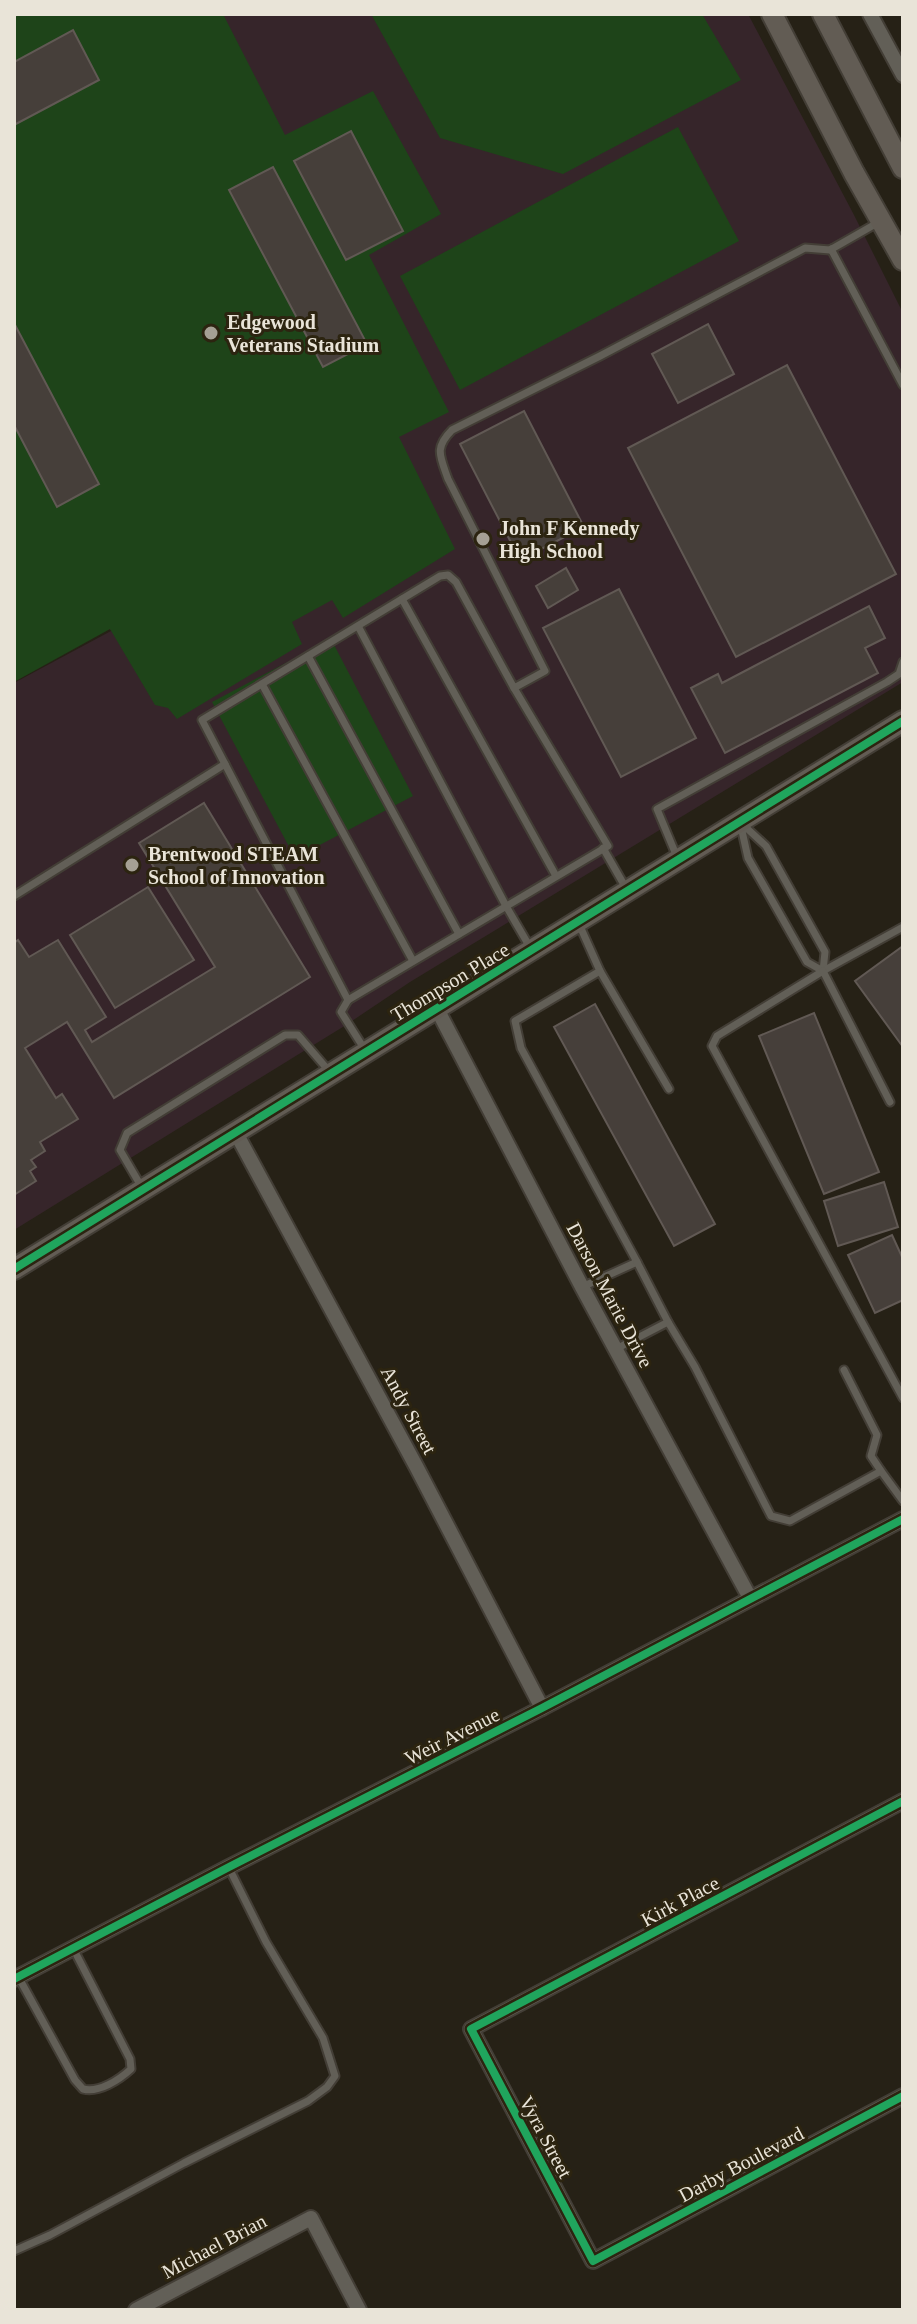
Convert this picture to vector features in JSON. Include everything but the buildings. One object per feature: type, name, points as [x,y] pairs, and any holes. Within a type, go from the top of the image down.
[{"type":"street","points":[[772,14],[903,260]]},
{"type":"street","points":[[823,14],[903,168]]},
{"type":"street","points":[[870,14],[903,75]]},
{"type":"street","name":"Thompson Place","points":[[14,1269],[903,721]]},
{"type":"street","name":"Darson Marie Drive","points":[[437,1009],[582,1287],[750,1598]]},
{"type":"street","name":"Andy Street","points":[[236,1133],[416,1466],[542,1708]]},
{"type":"street","name":"Weir Avenue","points":[[16,1978],[903,1519]]},
{"type":"street","name":"Kirk Place","points":[[471,2029],[903,1801]]},
{"type":"street","name":"Vyra Street","points":[[471,2029],[593,2261]]},
{"type":"street","name":"Darby Boulevard","points":[[593,2261],[903,2096]]},
{"type":"street","name":"Michael Brian","points":[[136,2310],[311,2218],[359,2310]]},
{"type":"lane","points":[[514,688],[545,671],[448,479],[439,455],[442,440],[452,430],[805,248],[831,249],[881,221]]},
{"type":"lane","points":[[831,249],[903,385]]},
{"type":"lane","points":[[348,1000],[202,720],[440,576],[448,575],[456,582],[628,892]]},
{"type":"lane","points":[[402,599],[556,876]]},
{"type":"lane","points":[[358,626],[506,906],[533,951]]},
{"type":"lane","points":[[308,656],[459,934]]},
{"type":"lane","points":[[678,859],[657,809],[887,682],[899,674],[903,662]]},
{"type":"lane","points":[[262,684],[413,961]]},
{"type":"lane","points":[[14,896],[225,764]]},
{"type":"lane","points":[[740,822],[748,858],[807,962],[823,971]]},
{"type":"lane","points":[[740,822],[766,846],[811,925],[825,952],[823,971],[890,1102]]},
{"type":"lane","points":[[366,1051],[341,1012],[348,1000],[605,847]]},
{"type":"lane","points":[[578,922],[600,971],[669,1089]]},
{"type":"lane","points":[[903,927],[823,971],[717,1036],[712,1046],[903,1398]]},
{"type":"lane","points":[[600,971],[515,1021],[521,1048],[695,1367],[771,1516],[790,1521],[881,1471]]},
{"type":"lane","points":[[143,1189],[120,1150],[127,1133],[285,1035],[298,1035],[330,1073]]},
{"type":"lane","points":[[582,1287],[637,1262]]},
{"type":"lane","points":[[616,1349],[668,1322]]},
{"type":"lane","points":[[844,1370],[877,1435],[871,1456],[903,1501]]},
{"type":"lane","points":[[14,2251],[308,2101],[327,2087],[335,2076],[323,2038],[266,1942],[229,1867]]},
{"type":"lane","points":[[16,1978],[83,2089],[92,2091],[123,2076],[131,2069],[130,2059],[73,1948]]},
{"type":"shaded area","name":"John F Kennedy High School","points":[[161,14],[748,14],[903,313],[903,682],[410,982],[346,1025],[14,1230],[14,683],[111,631],[14,449]]},
{"type":"green space","name":"Edgewood Veterans Stadium","points":[[14,14],[223,14],[285,135],[373,91],[441,214],[369,255],[449,412],[399,437],[455,549],[343,618],[332,600],[292,622],[302,644],[177,719],[168,708],[155,705],[110,629],[14,682]]},
{"type":"green space","points":[[371,14],[702,14],[741,80],[563,174],[440,138]]},
{"type":"green space","points":[[678,127],[739,241],[460,390],[400,276]]},
{"type":"green space","points":[[331,639],[413,796],[295,858],[212,702]]},
{"type":"cycle path","points":[[14,1269],[903,721]]},
{"type":"cycle path","points":[[14,1979],[903,1519]]},
{"type":"cycle path","points":[[903,1801],[471,2029],[593,2261],[903,2096]]},
{"type":"place","name":"Edgewood Veterans Stadium","points":[[211,333]]},
{"type":"place","name":"John F Kennedy High School","points":[[483,539]]},
{"type":"place","name":"Brentwood STEAM School of Innovation","points":[[132,865]]}]
